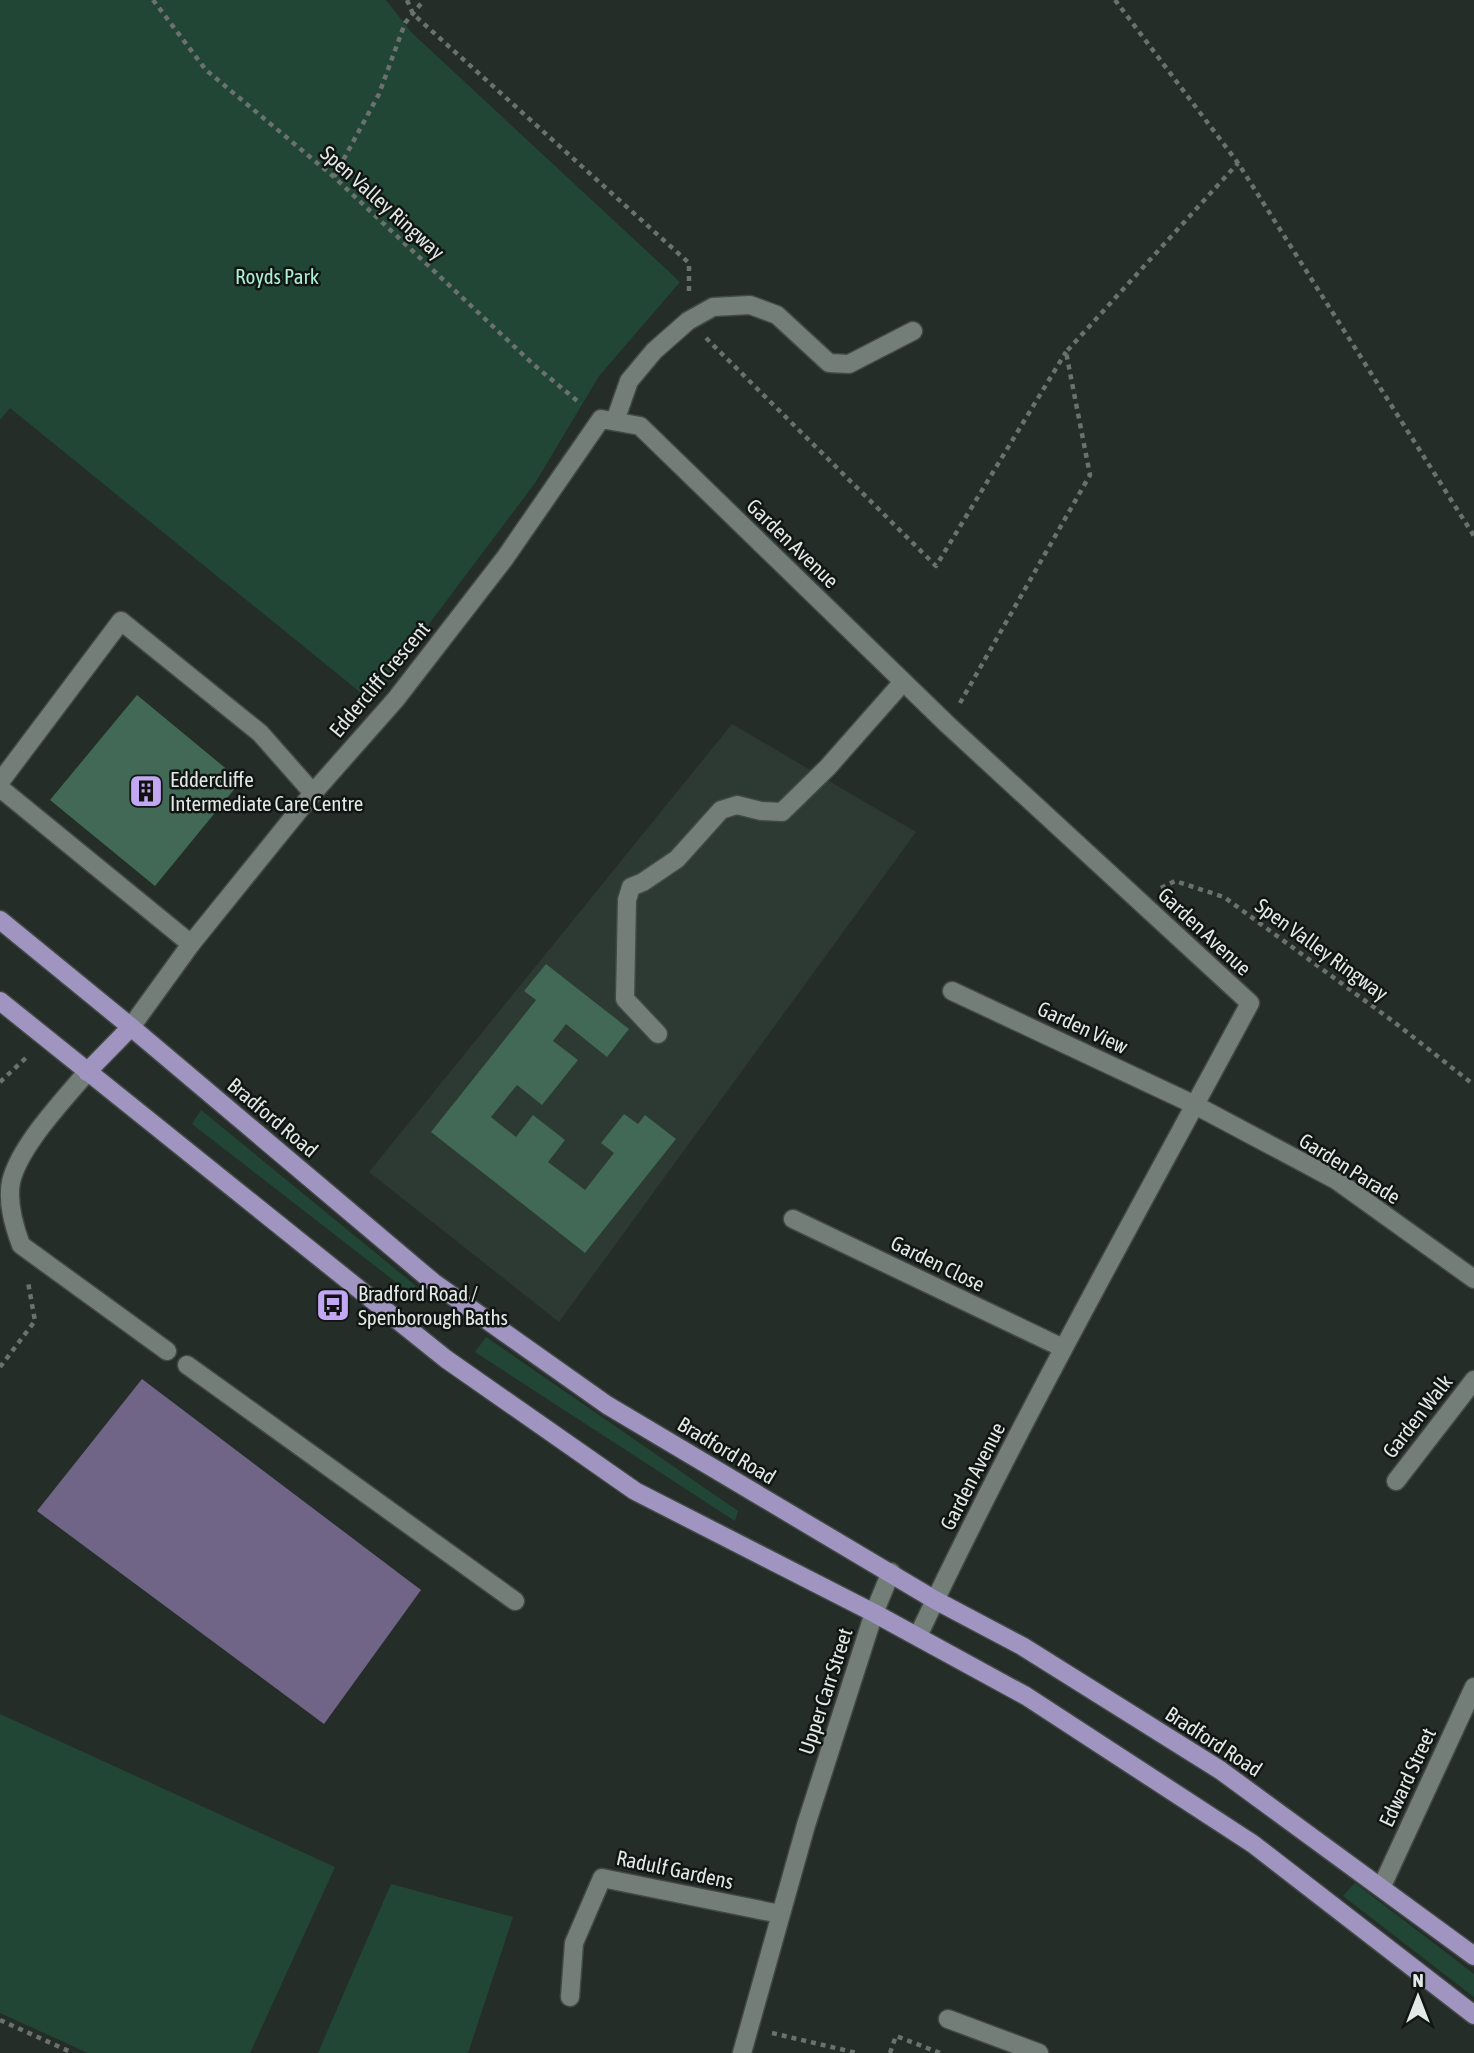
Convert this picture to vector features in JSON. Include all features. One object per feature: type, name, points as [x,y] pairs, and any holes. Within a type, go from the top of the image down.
[{"type":"main road","name":"Bradford Road","points":[[0,920],[433,1282],[607,1405],[935,1600],[1022,1646],[1220,1770],[1382,1886],[1474,1956]]},
{"type":"main road","points":[[0,1001],[446,1359],[624,1483],[918,1636],[1026,1696],[1253,1844],[1474,2015]]},
{"type":"main road","points":[[88,1072],[131,1027]]},
{"type":"street","name":"Eddercliff Crescent","points":[[131,1027],[191,944],[313,793],[396,699],[608,420],[629,381],[654,351],[688,321],[713,307],[750,305],[777,315],[829,363],[849,364],[913,331]]},
{"type":"street","name":"Garden Avenue","points":[[608,420],[640,426],[948,725],[1250,1003],[1063,1348],[918,1636]]},
{"type":"street","points":[[0,782],[121,621],[260,733],[313,793]]},
{"type":"street","points":[[658,1034],[625,999],[627,900],[631,887],[677,859],[721,810],[737,805],[761,811],[782,812],[828,767],[903,682]]},
{"type":"street","points":[[0,788],[191,944]]},
{"type":"street","name":"Garden View","points":[[952,991],[1195,1105]]},
{"type":"street","points":[[88,1072],[21,1155],[11,1183],[12,1217],[21,1245],[167,1351]]},
{"type":"street","name":"Garden Parade","points":[[1195,1105],[1336,1180],[1474,1279]]},
{"type":"street","name":"Garden Close","points":[[793,1219],[1063,1348]]},
{"type":"street","points":[[187,1366],[515,1601]]},
{"type":"street","name":"Garden Walk","points":[[1396,1481],[1474,1380]]},
{"type":"street","name":"Upper Carr Street","points":[[780,1914],[874,1613],[891,1572]]},
{"type":"street","name":"Edward Street","points":[[1382,1886],[1474,1687]]},
{"type":"street","name":"Radulf Gardens","points":[[570,1997],[574,1943],[602,1878],[780,1914]]},
{"type":"street","points":[[741,2053],[780,1914]]},
{"type":"street","points":[[948,2019],[1039,2053]]},
{"type":"path","name":"Spen Valley Ringway","points":[[153,0],[206,70],[334,177],[534,365],[608,420]]},
{"type":"path","points":[[334,177],[379,94],[405,23],[424,0]]},
{"type":"path","points":[[1117,1],[1238,163],[1474,536]]},
{"type":"path","points":[[948,725],[1090,475],[1066,352],[1238,163]]},
{"type":"path","name":"Spen Valley Ringway","points":[[1138,900],[1175,881],[1224,897],[1394,1022],[1474,1085]]},
{"type":"path","points":[[0,1082],[46,1038]]},
{"type":"path","points":[[0,1367],[35,1321],[21,1245]]},
{"type":"path","points":[[0,2020],[73,2053]]},
{"type":"path","points":[[748,2025],[857,2053]]},
{"type":"path","points":[[890,2053],[895,2036],[940,2053]]},
{"type":"shaded area","points":[[732,724],[916,832],[559,1322],[369,1172]]},
{"type":"shaded area","points":[[142,1379],[421,1590],[324,1724],[37,1511]]},
{"type":"green space","name":"Royds Park","points":[[0,0],[386,0],[412,33],[680,282],[599,376],[535,483],[371,701],[10,408],[0,420]]},
{"type":"green space","points":[[201,1110],[416,1286],[410,1293],[192,1124]]},
{"type":"green space","points":[[486,1337],[738,1511],[735,1521],[475,1352]]},
{"type":"green space","points":[[0,1714],[335,1867],[250,2053],[88,2053],[0,2013]]},
{"type":"green space","points":[[1355,1883],[1474,1974],[1474,1997],[1343,1896]]},
{"type":"green space","points":[[391,1884],[513,1917],[468,2053],[318,2053]]},
{"type":"building","name":"Eddercliffe Intermediate Care Centre","points":[[137,695],[241,781],[155,886],[50,800]]},
{"type":"building","points":[[546,964],[629,1029],[607,1057],[566,1024],[553,1041],[578,1060],[542,1105],[517,1085],[491,1117],[516,1137],[533,1115],[565,1140],[548,1162],[585,1190],[614,1153],[601,1143],[624,1114],[638,1124],[645,1115],[676,1139],[585,1253],[431,1132],[536,1000],[524,991]]},
{"type":"place","name":"Eddercliffe Intermediate Care Centre","points":[[146,791]]},
{"type":"place","name":"Bradford Road / Spenborough Baths","points":[[333,1305]]}]
